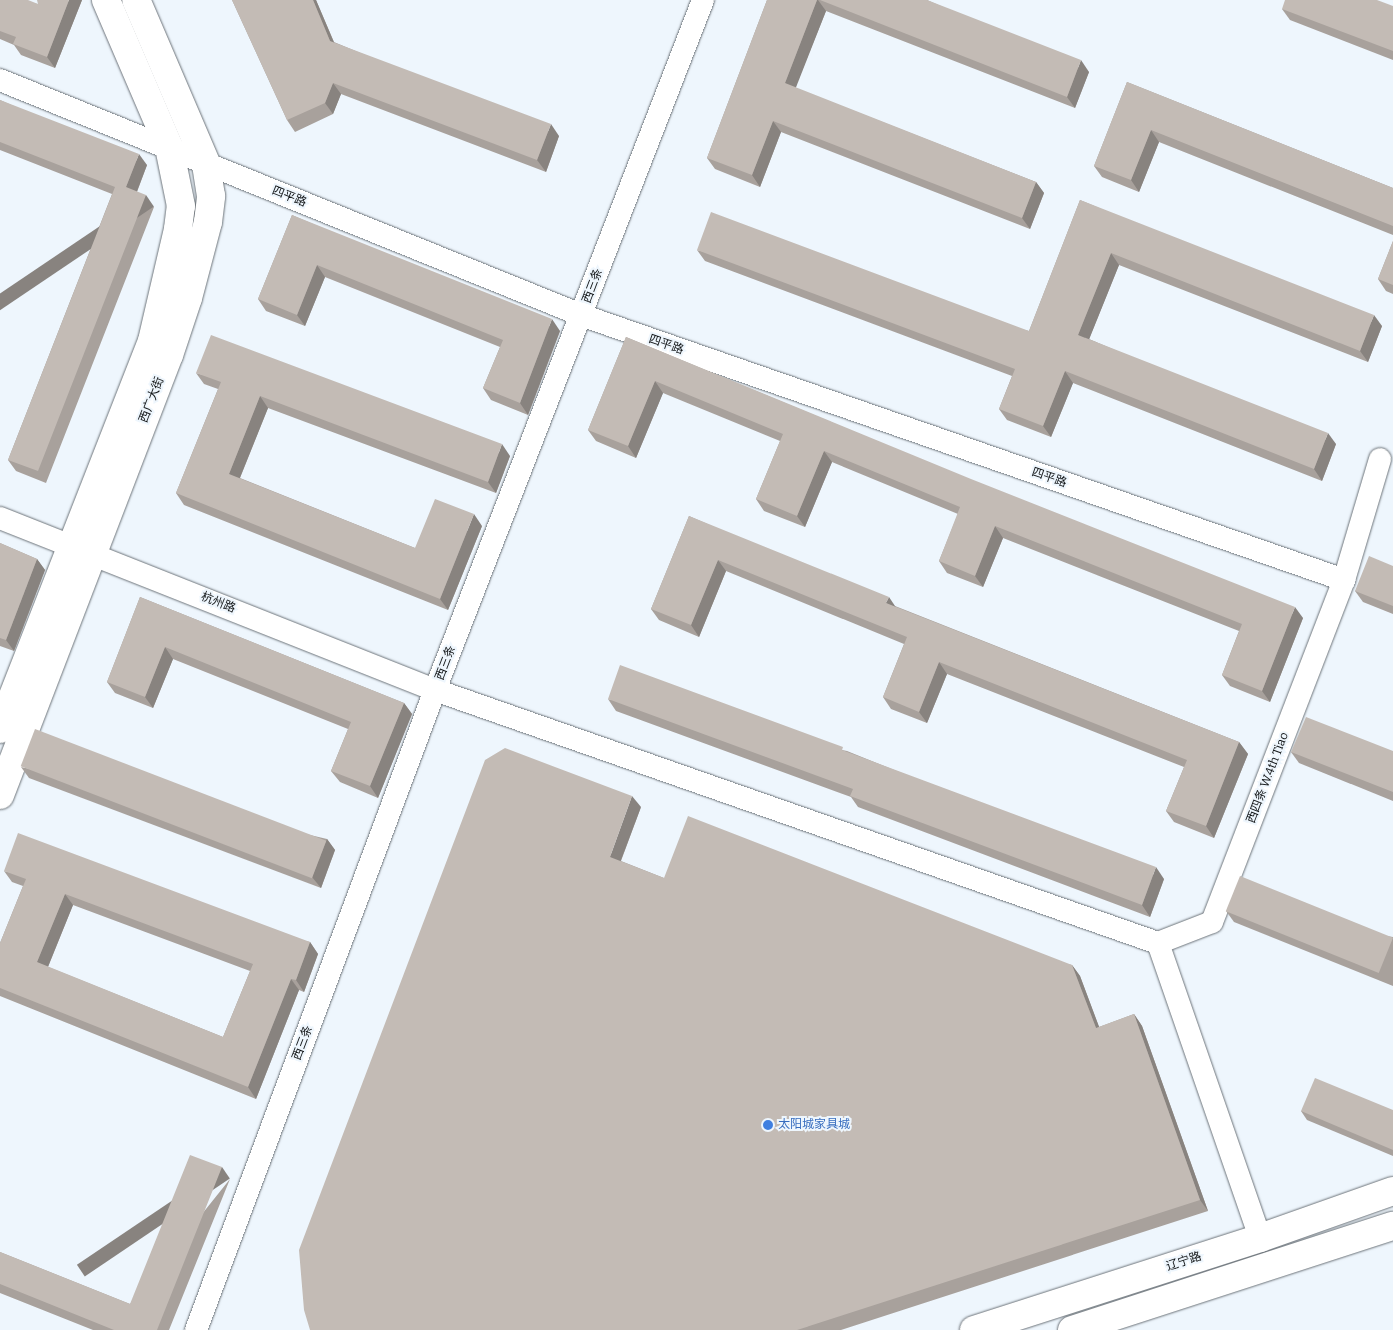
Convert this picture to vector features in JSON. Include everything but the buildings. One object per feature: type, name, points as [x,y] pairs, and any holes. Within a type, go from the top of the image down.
[{"type":"main road","points":[[0,729],[83,549],[162,308],[181,206],[169,147],[106,0]]},
{"type":"main road","name":"西广大街","points":[[0,795],[83,549],[188,298],[208,222],[211,196],[206,163],[136,0]]},
{"type":"main road","name":"辽宁路","points":[[974,1330],[1260,1238],[1393,1191]]},
{"type":"main road","points":[[1072,1330],[1393,1226]]},
{"type":"street","name":"西三条","points":[[196,1330],[435,690],[703,0]]},
{"type":"street","name":"四平路","points":[[0,80],[581,315],[1344,580]]},
{"type":"street","name":"西四条 W.4th Tiao","points":[[1158,943],[1212,922],[1344,580],[1380,459]]},
{"type":"street","name":"杭州路","points":[[0,518],[83,549],[435,690],[1158,943]]},
{"type":"street","points":[[1158,943],[1260,1238]]},
{"type":"place","name":"太阳城家具城","points":[[768,1125]]}]
